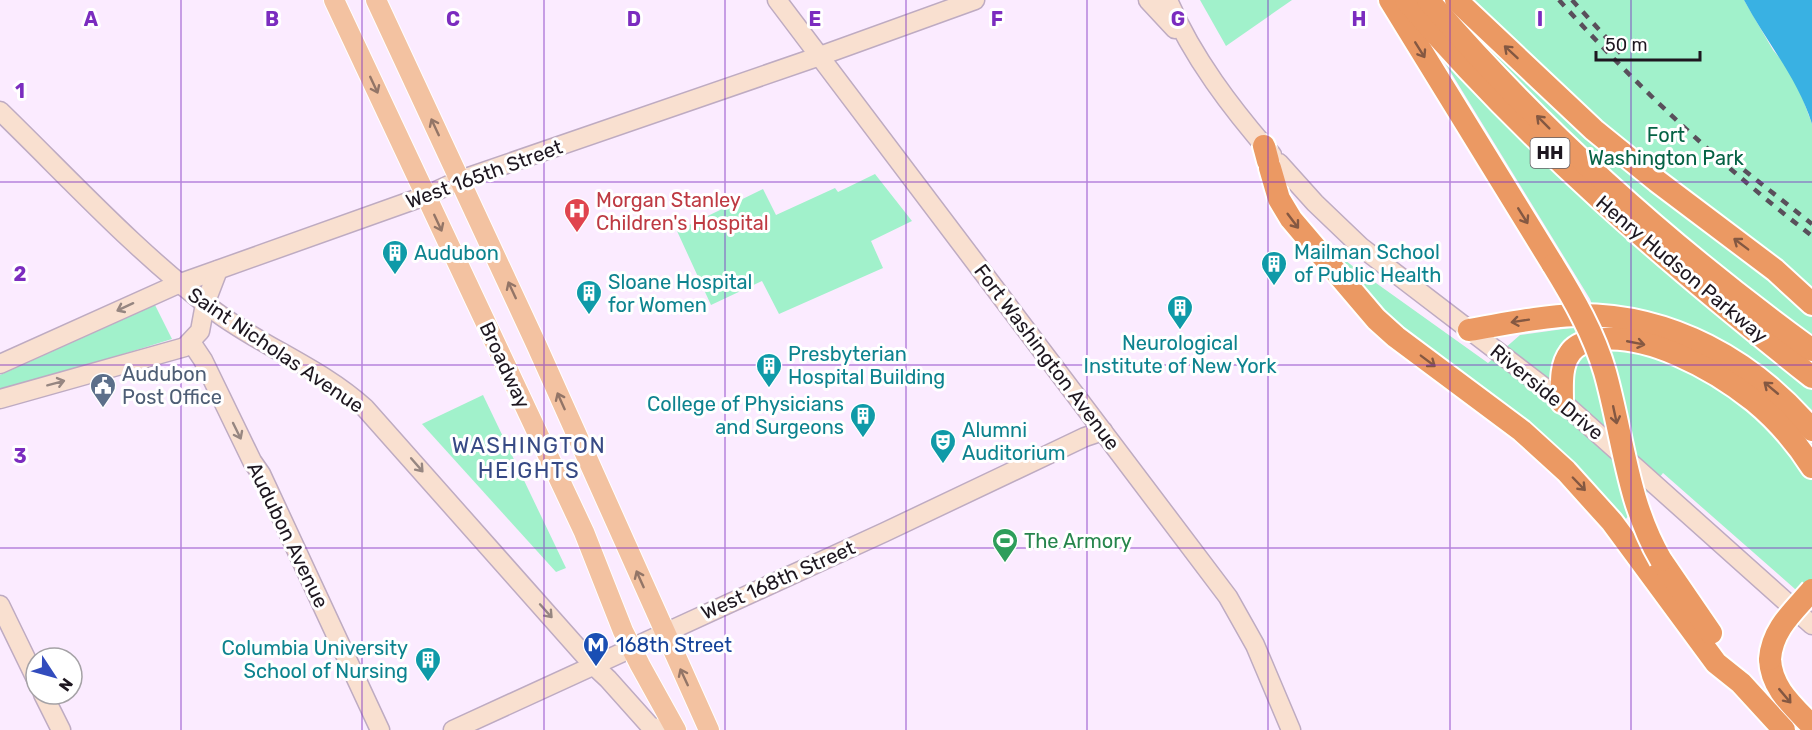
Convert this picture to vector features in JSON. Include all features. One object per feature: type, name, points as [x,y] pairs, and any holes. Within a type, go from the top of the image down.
[{"type":"highway","points":[[1390,0],[1554,265],[1584,319],[1600,356],[1633,497],[1644,528],[1661,560],[1727,656],[1741,683]]},
{"type":"highway","name":"Henry Hudson Parkway","points":[[1406,0],[1498,101],[1599,199],[1689,278],[1812,377]]},
{"type":"highway","name":"Henry Hudson Parkway","points":[[1428,0],[1519,98],[1618,192],[1726,285],[1812,350]]},
{"type":"highway","points":[[1456,0],[1594,130],[1787,280],[1812,304]]},
{"type":"highway","points":[[1271,159],[1279,199],[1287,214],[1371,314],[1396,337],[1522,431],[1566,471],[1612,522],[1716,663],[1741,683],[1784,730]]},
{"type":"highway","points":[[1469,330],[1539,318],[1580,315],[1616,318],[1664,328],[1704,344],[1746,368],[1781,396],[1812,430]]},
{"type":"highway","points":[[1562,402],[1564,367],[1568,355],[1575,347],[1603,339],[1645,344],[1689,361],[1721,378],[1747,396],[1785,430],[1812,466]]},
{"type":"highway","points":[[1812,590],[1778,632],[1770,658],[1775,684],[1812,726]]},
{"type":"main road","name":"Broadway","points":[[334,0],[574,512],[631,648],[676,730]]},
{"type":"main road","name":"Broadway","points":[[376,0],[534,338],[709,730]]},
{"type":"main road","name":"Fort Washington Avenue","points":[[777,0],[1209,570],[1239,614],[1255,645],[1291,730]]},
{"type":"main road","name":"West 165th Street","points":[[0,364],[178,284],[425,196],[460,180],[975,0]]},
{"type":"main road","points":[[1148,0],[1193,48]]},
{"type":"main road","name":"Riverside Drive","points":[[1168,0],[1193,48],[1234,108],[1271,159],[1315,203],[1361,247],[1562,402],[1812,625]]},
{"type":"main road","name":"Saint Nicholas Avenue","points":[[0,111],[178,284],[226,320],[356,400],[378,421],[593,665],[650,726],[663,730]]},
{"type":"main road","points":[[0,399],[181,349],[200,331],[205,304],[218,270]]},
{"type":"main road","name":"Audubon Avenue","points":[[191,342],[204,360],[261,474],[380,730]]},
{"type":"main road","name":"West 168th Street","points":[[453,730],[1103,430]]},
{"type":"main road","points":[[574,512],[606,501]]},
{"type":"main road","points":[[0,605],[24,654]]},
{"type":"main road","points":[[49,706],[61,730]]},
{"type":"green space","points":[[1200,0],[1292,0],[1226,46]]},
{"type":"green space","name":"Fort Washington Park","points":[[1387,0],[1744,0],[1773,50],[1798,86],[1812,124],[1812,604],[1663,473],[1625,520],[1521,417],[1391,319],[1325,244],[1488,363],[1520,335],[1599,324],[1590,299],[1426,32]]},
{"type":"green space","points":[[875,174],[912,221],[871,241],[883,268],[779,314],[762,281],[711,305],[677,231],[763,189],[776,215],[835,188],[838,192]]},
{"type":"green space","points":[[155,305],[172,339],[0,392],[0,375]]},
{"type":"green space","points":[[483,395],[566,568],[556,572],[422,424]]},
{"type":"water","points":[[1744,0],[1812,0],[1812,124],[1799,91]]},
{"type":"railway","points":[[1559,0],[1680,124],[1812,236]]},
{"type":"railway","points":[[1572,0],[1624,57]]},
{"type":"railway","points":[[1744,170],[1812,224]]},
{"type":"place","name":"Morgan Stanley Children's Hospital","points":[[577,234]]},
{"type":"place","name":"Audubon","points":[[395,276]]},
{"type":"place","name":"Mailman School of Public Health","points":[[1274,287]]},
{"type":"place","name":"Sloane Hospital for Women","points":[[589,316]]},
{"type":"place","name":"Neurological Institute of New York","points":[[1180,331]]},
{"type":"place","name":"Presbyterian Hospital Building","points":[[769,389]]},
{"type":"place","name":"Audubon Post Office","points":[[103,409]]},
{"type":"place","name":"College of Physicians and Surgeons","points":[[863,439]]},
{"type":"place","name":"Alumni Auditorium","points":[[943,465]]},
{"type":"place","name":"The Armory","points":[[1005,564]]},
{"type":"place","name":"168th Street","points":[[596,668]]},
{"type":"place","name":"Columbia University School of Nursing","points":[[428,683]]},
{"type":"district","name":"WASHINGTON HEIGHTS","points":[[529,458]]}]
